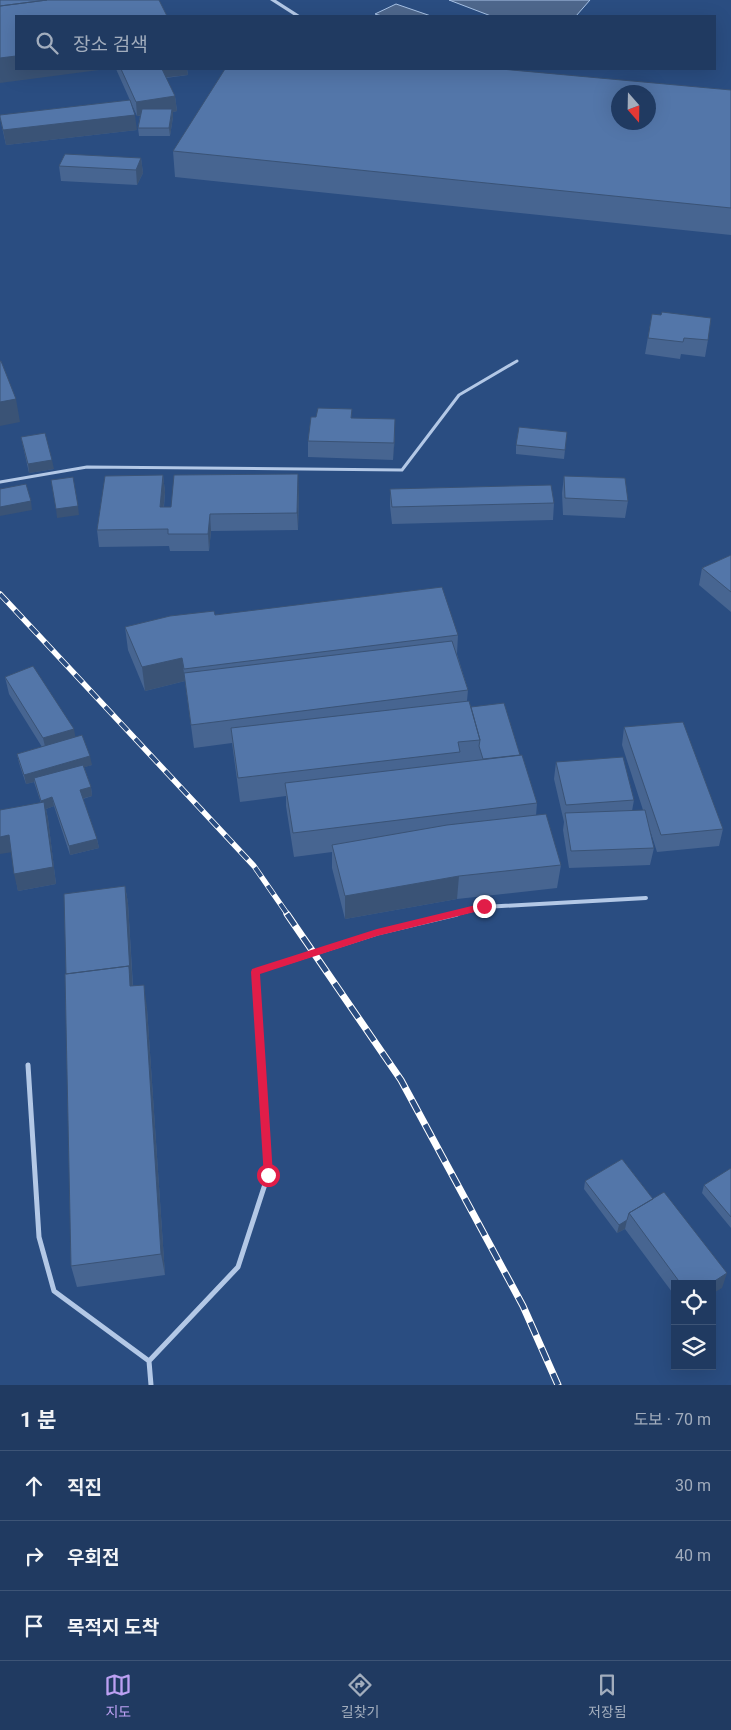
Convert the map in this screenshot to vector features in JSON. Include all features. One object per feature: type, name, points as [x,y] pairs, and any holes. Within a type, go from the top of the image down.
[{"type":"street","points":[[273,0],[296,15]]},
{"type":"lane","points":[[0,482],[87,467],[402,470],[459,394],[517,361]]},
{"type":"lane","points":[[151,1385],[149,1361],[238,1268],[268,1175],[255,972],[377,933],[484,906],[646,898]]},
{"type":"lane","points":[[28,1065],[39,1237],[54,1291],[149,1361]]},
{"type":"water","points":[[449,0],[590,0],[577,15],[488,15]]},
{"type":"water","points":[[396,4],[428,15],[378,15],[375,14]]},
{"type":"building","points":[[0,0],[47,0],[0,6]]},
{"type":"building","points":[[47,0],[159,0],[166,15],[15,15],[15,56],[0,58],[0,6]]},
{"type":"building","points":[[121,70],[162,70],[175,96],[136,102]]},
{"type":"building","points":[[224,70],[512,70],[731,90],[731,208],[173,151]]},
{"type":"building","points":[[130,100],[135,115],[3,130],[0,117],[0,115]]},
{"type":"building","points":[[142,109],[172,109],[169,128],[138,128]]},
{"type":"building","points":[[65,154],[141,158],[136,170],[59,166]]},
{"type":"building","points":[[662,312],[711,318],[708,340],[684,338],[683,342],[648,338],[652,314],[661,315]]},
{"type":"building","points":[[1,361],[16,399],[0,402]]},
{"type":"building","points":[[318,408],[352,409],[351,418],[395,419],[394,443],[308,441],[311,417],[316,417]]},
{"type":"building","points":[[519,427],[567,432],[565,450],[516,445]]},
{"type":"building","points":[[45,433],[52,460],[28,464],[21,437]]},
{"type":"building","points":[[298,474],[297,513],[210,514],[208,534],[168,534],[168,529],[97,530],[105,476],[163,475],[160,507],[171,507],[174,475]]},
{"type":"building","points":[[564,476],[625,478],[628,501],[565,498]]},
{"type":"building","points":[[73,477],[78,506],[56,509],[51,480]]},
{"type":"building","points":[[26,484],[31,501],[0,507],[0,489]]},
{"type":"building","points":[[551,485],[554,503],[392,507],[390,489]]},
{"type":"building","points":[[731,555],[731,592],[702,568]]},
{"type":"building","points":[[442,587],[458,635],[184,669],[182,658],[142,667],[125,627],[170,616],[214,611],[215,615]]},
{"type":"building","points":[[452,641],[468,690],[191,725],[184,673]]},
{"type":"building","points":[[33,666],[74,729],[43,738],[5,677]]},
{"type":"building","points":[[469,701],[480,740],[458,742],[460,752],[238,778],[231,728]]},
{"type":"building","points":[[504,703],[520,755],[483,759],[471,707]]},
{"type":"building","points":[[683,722],[723,829],[661,835],[624,727]]},
{"type":"building","points":[[82,735],[90,756],[24,775],[17,754]]},
{"type":"building","points":[[522,755],[537,803],[293,833],[285,783]]},
{"type":"building","points":[[623,757],[634,800],[566,805],[556,762]]},
{"type":"building","points":[[83,765],[91,787],[80,790],[97,839],[69,846],[52,797],[41,801],[34,778]]},
{"type":"building","points":[[44,802],[53,867],[14,874],[9,835],[0,837],[0,810]]},
{"type":"building","points":[[645,810],[654,848],[571,851],[565,813]]},
{"type":"building","points":[[546,814],[561,865],[459,876],[345,896],[332,845],[447,825]]},
{"type":"building","points":[[125,886],[130,973],[129,966],[66,974],[64,894]]},
{"type":"building","points":[[129,966],[130,986],[144,985],[161,1254],[71,1266],[65,974]]},
{"type":"building","points":[[622,1159],[653,1199],[629,1213],[627,1220],[619,1225],[585,1181]]},
{"type":"building","points":[[731,1168],[731,1217],[704,1185]]},
{"type":"building","points":[[664,1192],[727,1273],[716,1280],[678,1280],[629,1213]]},
{"type":"railway","points":[[0,594],[254,866],[288,915]]},
{"type":"railway","points":[[287,914],[401,1080],[523,1306],[558,1385]]},
{"type":"route","points":[[268,1175],[255,972],[377,933],[484,906]]}]
